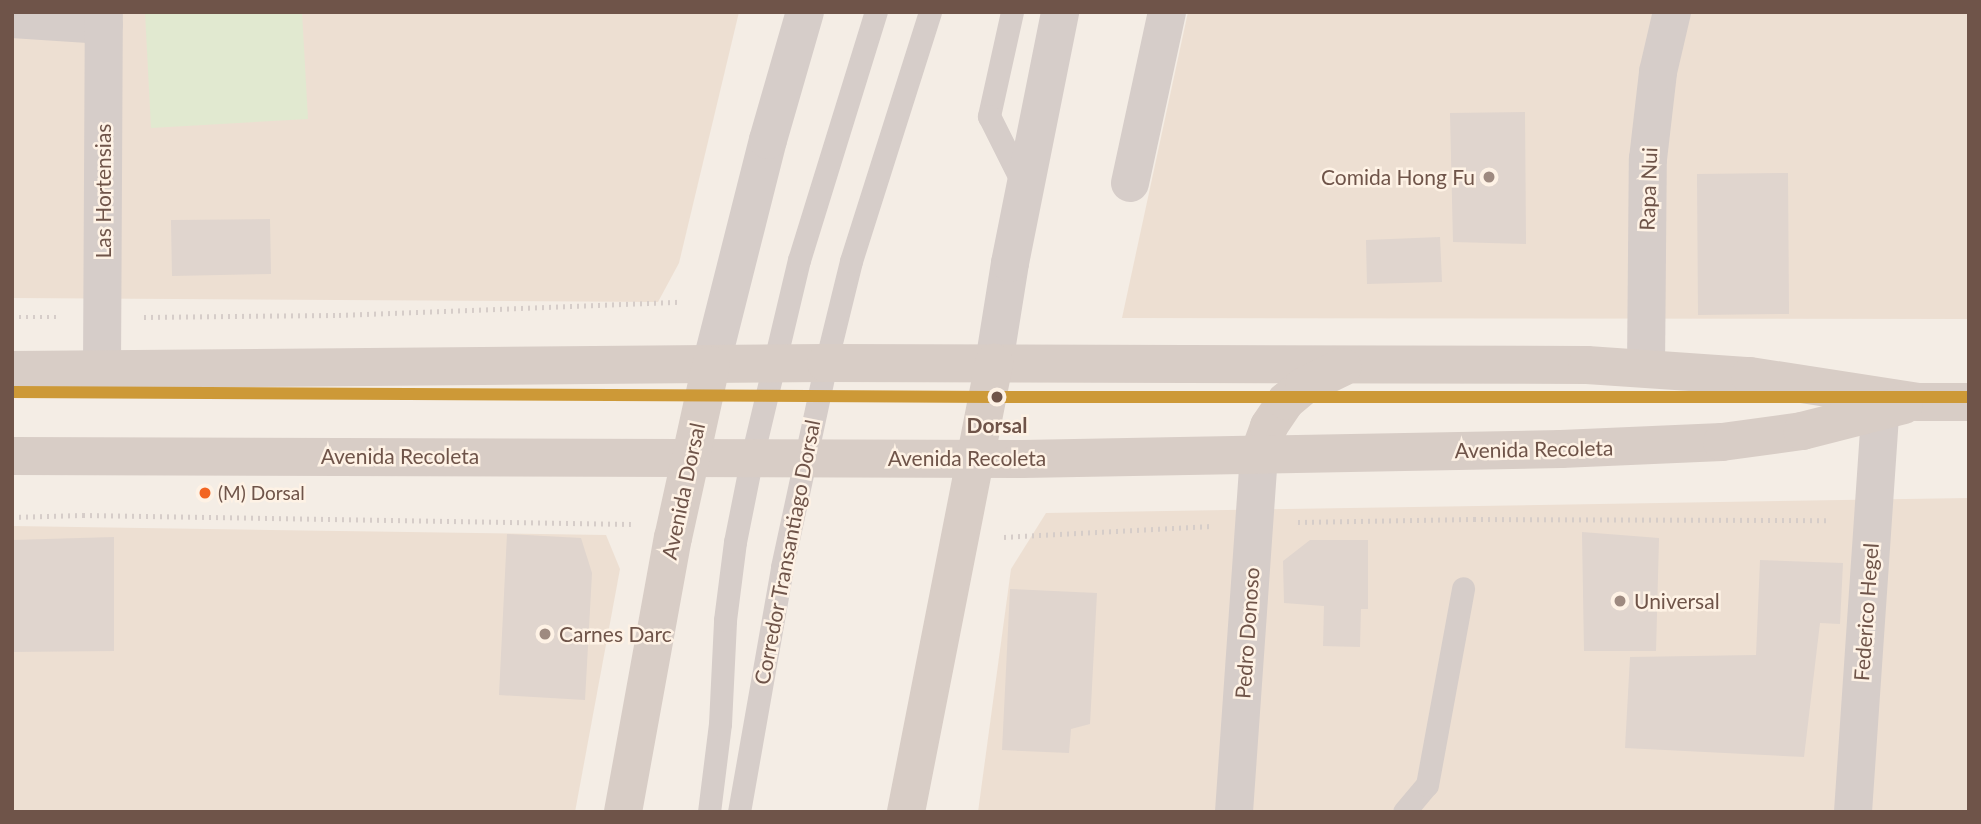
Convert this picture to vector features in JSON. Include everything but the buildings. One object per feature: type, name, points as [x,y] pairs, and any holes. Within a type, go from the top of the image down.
[{"type":"main road","name":"Avenida Recoleta","points":[[12,370],[825,363],[1587,365],[1787,380],[1917,402],[1969,402]]},
{"type":"main road","points":[[906,812],[994,363]]},
{"type":"main road","name":"Avenida Dorsal","points":[[623,812],[689,457],[711,365]]},
{"type":"main road","points":[[1259,454],[1269,426],[1286,401],[1312,382],[1345,366]]},
{"type":"main road","name":"Avenida Recoleta","points":[[12,456],[977,458],[1561,449],[1722,442],[1802,431],[1917,402]]},
{"type":"street","name":"Avenida Dorsal","points":[[711,365],[768,140],[805,12]]},
{"type":"street","points":[[994,363],[1024,186],[1060,12]]},
{"type":"street","points":[[1130,183],[1167,12]]},
{"type":"street","name":"Rapa Nui","points":[[1646,368],[1648,159],[1658,72],[1672,12]]},
{"type":"street","points":[[12,19],[104,19]]},
{"type":"street","name":"Las Hortensias","points":[[102,369],[104,19]]},
{"type":"street","name":"Federico Hegel","points":[[1853,812],[1880,412]]},
{"type":"street","name":"Pedro Donoso","points":[[1234,812],[1259,454]]},
{"type":"lane","name":"Corredor Transantiago Dorsal","points":[[709,812],[720,724],[725,620],[735,542],[752,457],[799,260],[876,12]]},
{"type":"lane","name":"Corredor Transantiago Dorsal","points":[[739,812],[804,457],[825,363],[851,261],[930,12]]},
{"type":"lane","points":[[1012,12],[989,116],[1024,186]]},
{"type":"lane","points":[[1404,812],[1427,785],[1463,588]]},
{"type":"path","points":[[12,317],[339,315],[685,302]]},
{"type":"path","points":[[12,517],[83,515],[632,524]]},
{"type":"path","points":[[961,541],[1255,523],[1474,519],[1873,520]]},
{"type":"shaded area","points":[[12,12],[739,12],[679,263],[658,302],[12,298]]},
{"type":"shaded area","points":[[1188,12],[1969,12],[1969,319],[1122,318]]},
{"type":"shaded area","points":[[1969,498],[1969,812],[978,812],[1011,569],[1046,513]]},
{"type":"shaded area","points":[[12,526],[606,535],[620,569],[575,812],[12,812]]},
{"type":"green space","points":[[145,12],[302,12],[308,119],[151,128]]},
{"type":"transit line","points":[[12,392],[994,397],[1969,397]]},
{"type":"place","name":"Comida Hong Fu","points":[[1489,177]]},
{"type":"place","name":"Dorsal","points":[[997,397]]},
{"type":"place","name":"(M) Dorsal","points":[[205,493]]},
{"type":"place","name":"Universal","points":[[1620,601]]},
{"type":"place","name":"Carnes Darc","points":[[545,634]]}]
